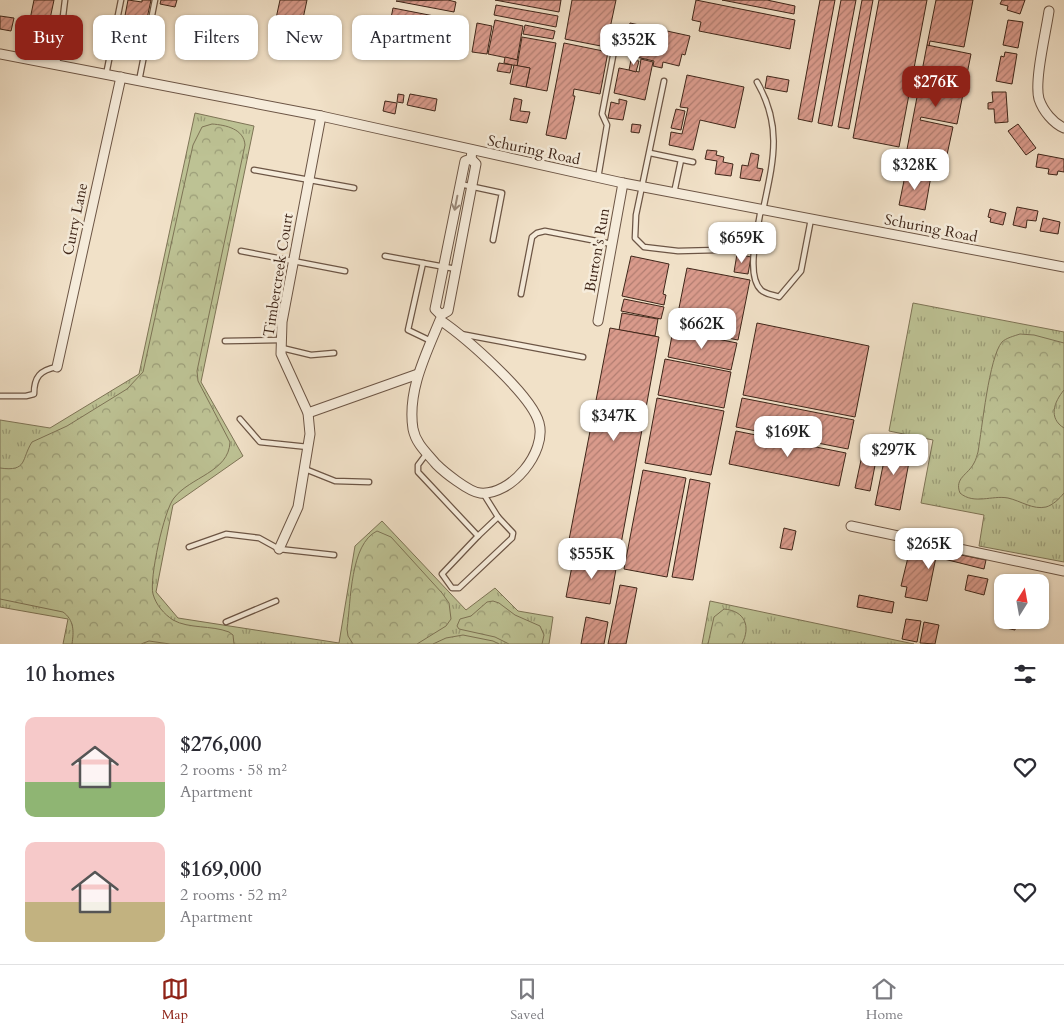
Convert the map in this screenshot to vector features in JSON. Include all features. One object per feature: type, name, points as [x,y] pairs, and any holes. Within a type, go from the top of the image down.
[{"type":"street","points":[[1049,11],[1039,79],[1039,99],[1048,114],[1064,128]]},
{"type":"street","name":"Schuring Road","points":[[0,54],[321,116],[471,154],[1064,267]]},
{"type":"street","name":"Curry Lane","points":[[57,367],[121,77]]},
{"type":"street","name":"Timbercreek Court","points":[[279,549],[298,507],[309,447],[308,413],[286,370],[280,344],[282,322],[321,116]]},
{"type":"street","points":[[471,154],[465,161],[435,309],[440,317],[460,333],[518,391],[534,412],[540,428],[540,437],[528,466],[506,486],[483,493],[474,492],[441,469],[419,445],[414,431],[412,413],[418,374],[440,317],[448,311],[476,164],[471,154]]},
{"type":"street","name":"Burton's Run","points":[[598,321],[623,183]]},
{"type":"street","points":[[308,413],[418,374]]},
{"type":"street","points":[[851,526],[1064,571]]},
{"type":"lane","points":[[57,65],[65,0]]},
{"type":"lane","points":[[106,74],[121,0]]},
{"type":"lane","points":[[139,81],[155,0]]},
{"type":"lane","points":[[598,178],[608,125],[602,114],[618,30]]},
{"type":"lane","points":[[664,81],[636,215],[635,238],[644,247],[678,250],[718,250],[756,242]]},
{"type":"lane","points":[[757,82],[773,116],[774,148],[756,242],[754,278],[762,291],[780,297],[802,271],[811,219]]},
{"type":"lane","points":[[650,153],[693,162]]},
{"type":"lane","points":[[674,193],[681,160]]},
{"type":"lane","points":[[254,170],[354,188]]},
{"type":"lane","points":[[460,184],[502,193],[493,240]]},
{"type":"lane","points":[[521,294],[532,238],[537,233],[545,231],[612,244]]},
{"type":"lane","points":[[242,251],[345,271]]},
{"type":"lane","points":[[385,256],[456,269]]},
{"type":"lane","points":[[423,263],[408,330],[431,341]]},
{"type":"lane","points":[[460,333],[584,357]]},
{"type":"lane","points":[[225,341],[280,344],[311,355],[334,354]]},
{"type":"lane","points":[[0,396],[34,394],[39,374],[46,369],[57,367]]},
{"type":"lane","points":[[240,419],[260,442],[309,447]]},
{"type":"lane","points":[[427,453],[418,465],[418,472],[478,536]]},
{"type":"lane","points":[[305,470],[335,481],[369,482]]},
{"type":"lane","points":[[483,493],[498,517],[513,533],[512,538],[459,588],[452,588],[442,574],[498,517]]},
{"type":"lane","points":[[189,547],[226,534],[258,538],[279,549],[334,556]]},
{"type":"lane","points":[[226,622],[276,601]]},
{"type":"green space","points":[[195,113],[254,126],[201,382],[243,456],[173,505],[156,592],[178,618],[339,643],[355,546],[382,521],[466,610],[495,588],[518,611],[553,617],[549,644],[63,644],[68,619],[0,607],[0,420],[50,428],[139,374]]},
{"type":"green space","points":[[212,124],[223,125],[238,132],[245,145],[197,371],[198,381],[230,442],[228,452],[223,460],[208,473],[181,491],[170,505],[158,545],[152,586],[154,598],[158,605],[173,620],[186,625],[215,628],[229,632],[233,635],[234,644],[170,644],[149,641],[141,644],[72,644],[71,622],[63,612],[0,599],[0,468],[9,469],[20,466],[32,442],[67,426],[127,389],[143,372],[193,145],[202,127]]},
{"type":"green space","points":[[913,303],[1064,332],[1064,562],[979,546],[984,515],[921,503],[933,440],[889,431]]},
{"type":"green space","points":[[1020,334],[1034,335],[1064,343],[1064,390],[1055,405],[1054,415],[1059,424],[1064,428],[1064,493],[1056,502],[1041,508],[1002,497],[977,499],[965,497],[960,493],[959,488],[960,480],[971,467],[978,452],[990,377],[997,350],[1002,342]]},
{"type":"green space","points":[[377,531],[391,537],[449,603],[451,619],[446,626],[417,644],[353,644],[348,636],[347,629],[353,574],[361,548],[368,538]]},
{"type":"green space","points":[[710,601],[914,644],[702,644]]},
{"type":"green space","points":[[487,602],[499,603],[515,615],[540,626],[544,635],[542,644],[509,644],[495,637],[459,629],[457,626],[460,619],[471,616]]},
{"type":"green space","points":[[724,609],[737,613],[744,620],[746,631],[742,644],[708,644],[714,617]]},
{"type":"green space","points":[[463,635],[499,644],[433,644],[446,638]]},
{"type":"building","points":[[34,0],[54,0],[51,15],[31,15]]},
{"type":"building","points":[[128,0],[142,2],[142,0],[151,0],[148,15],[125,15]]},
{"type":"building","points":[[161,0],[177,0],[175,7],[160,4]]},
{"type":"building","points":[[280,0],[307,0],[304,15],[277,15]]},
{"type":"building","points":[[448,0],[456,2],[454,12],[396,1]]},
{"type":"building","points":[[495,0],[561,0],[559,12]]},
{"type":"building","points":[[572,0],[616,0],[606,47],[565,39]]},
{"type":"building","points":[[696,0],[795,20],[790,49],[699,31],[701,22],[692,20]]},
{"type":"building","points":[[722,0],[767,0],[795,6],[794,14]]},
{"type":"building","points":[[820,0],[835,0],[812,122],[798,119]]},
{"type":"building","points":[[841,0],[856,0],[832,126],[818,123]]},
{"type":"building","points":[[862,0],[873,0],[849,129],[838,127]]},
{"type":"building","points":[[879,0],[927,0],[899,147],[853,138]]},
{"type":"building","points":[[936,0],[973,0],[964,47],[930,41],[929,46],[927,45]]},
{"type":"building","points":[[1002,0],[1025,0],[1020,14],[1007,10],[1008,6],[1000,4]]},
{"type":"building","points":[[496,5],[558,16],[556,27],[494,15]]},
{"type":"building","points":[[393,8],[429,15],[392,15]]},
{"type":"building","points":[[0,16],[14,18],[11,31],[0,29]]},
{"type":"building","points":[[495,20],[523,26],[517,60],[488,54]]},
{"type":"building","points":[[1008,20],[1023,22],[1018,48],[1003,45]]},
{"type":"building","points":[[477,23],[492,26],[487,54],[472,52]]},
{"type":"building","points":[[630,23],[690,36],[685,55],[682,54],[679,66],[663,62],[662,68],[653,66],[654,61],[623,54]]},
{"type":"building","points":[[525,25],[555,31],[553,39],[523,34]]},
{"type":"building","points":[[522,37],[556,43],[547,91],[526,87],[530,68],[517,66]]},
{"type":"building","points":[[564,43],[608,52],[600,94],[574,89],[573,96],[575,96],[566,139],[546,135]]},
{"type":"building","points":[[927,45],[971,54],[957,124],[921,117],[920,120],[953,127],[945,164],[936,162],[934,176],[923,174],[923,172],[903,170]]},
{"type":"building","points":[[1005,52],[1017,54],[1012,84],[996,81],[1001,56],[1004,57]]},
{"type":"building","points":[[505,57],[518,60],[517,66],[504,63]]},
{"type":"building","points":[[641,59],[653,62],[645,100],[614,93],[619,68],[639,72]]},
{"type":"building","points":[[631,60],[639,61],[636,72],[629,70]]},
{"type":"building","points":[[499,63],[512,65],[510,73],[497,71]]},
{"type":"building","points":[[514,65],[530,68],[526,87],[510,84]]},
{"type":"building","points":[[687,75],[744,87],[735,128],[700,120],[693,150],[669,145],[671,132],[682,134],[688,108],[680,107]]},
{"type":"building","points":[[767,76],[789,80],[787,92],[765,88]]},
{"type":"building","points":[[992,92],[1006,92],[1008,122],[995,123],[994,109],[988,109],[988,103],[993,102]]},
{"type":"building","points":[[398,94],[404,95],[403,103],[397,102]]},
{"type":"building","points":[[410,94],[437,99],[435,111],[407,105]]},
{"type":"building","points":[[514,98],[522,100],[520,111],[530,112],[527,123],[510,120]]},
{"type":"building","points":[[619,99],[627,101],[623,120],[608,118],[611,102],[619,104]]},
{"type":"building","points":[[385,101],[397,103],[395,114],[383,111]]},
{"type":"building","points":[[676,109],[685,111],[681,130],[671,128]]},
{"type":"building","points":[[632,124],[641,125],[639,133],[631,132]]},
{"type":"building","points":[[1018,124],[1036,148],[1026,155],[1008,131]]},
{"type":"building","points":[[707,150],[717,151],[716,155],[724,157],[723,162],[733,164],[731,176],[715,174],[717,161],[705,159]]},
{"type":"building","points":[[751,153],[759,155],[757,168],[763,169],[760,181],[740,178],[742,165],[748,166]]},
{"type":"building","points":[[1038,154],[1064,159],[1064,172],[1058,171],[1057,175],[1048,174],[1049,169],[1036,167]]},
{"type":"building","points":[[906,171],[931,176],[925,210],[899,205]]},
{"type":"building","points":[[1017,207],[1038,211],[1036,221],[1027,220],[1026,228],[1013,225]]},
{"type":"building","points":[[990,209],[1006,213],[1003,225],[990,222],[991,218],[988,217]]},
{"type":"building","points":[[1043,218],[1060,222],[1058,234],[1040,231]]},
{"type":"building","points":[[737,254],[751,257],[748,274],[734,272]]},
{"type":"building","points":[[631,256],[669,264],[663,294],[666,295],[664,305],[622,296]]},
{"type":"building","points":[[687,268],[750,280],[738,340],[675,328]]},
{"type":"building","points":[[624,299],[664,307],[661,319],[621,311]]},
{"type":"building","points":[[622,313],[658,319],[655,336],[619,330]]},
{"type":"building","points":[[757,323],[869,346],[855,417],[743,395]]},
{"type":"building","points":[[610,328],[659,337],[619,555],[568,545]]},
{"type":"building","points":[[673,330],[737,343],[731,370],[668,357]]},
{"type":"building","points":[[665,359],[731,372],[724,408],[658,395]]},
{"type":"building","points":[[657,398],[724,411],[711,475],[645,463]]},
{"type":"building","points":[[742,398],[854,420],[848,449],[736,427]]},
{"type":"building","points":[[736,431],[846,453],[839,486],[729,464]]},
{"type":"building","points":[[866,437],[880,440],[870,491],[855,488]]},
{"type":"building","points":[[888,441],[912,446],[900,510],[875,505]]},
{"type":"building","points":[[643,470],[686,478],[667,577],[624,569]]},
{"type":"building","points":[[690,479],[710,483],[693,580],[672,577]]},
{"type":"building","points":[[784,528],[796,531],[792,550],[780,548]]},
{"type":"building","points":[[911,545],[986,560],[984,569],[936,557],[927,601],[905,597],[907,587],[901,586]]},
{"type":"building","points":[[574,556],[617,563],[610,604],[566,597]]},
{"type":"building","points":[[968,575],[988,579],[984,595],[965,590]]},
{"type":"building","points":[[620,585],[637,588],[626,644],[608,644]]},
{"type":"building","points":[[859,595],[894,602],[892,613],[857,607]]},
{"type":"building","points":[[586,617],[608,622],[604,644],[581,644]]},
{"type":"building","points":[[906,619],[921,621],[917,642],[902,639]]},
{"type":"building","points":[[924,622],[939,625],[935,644],[920,643]]}]
